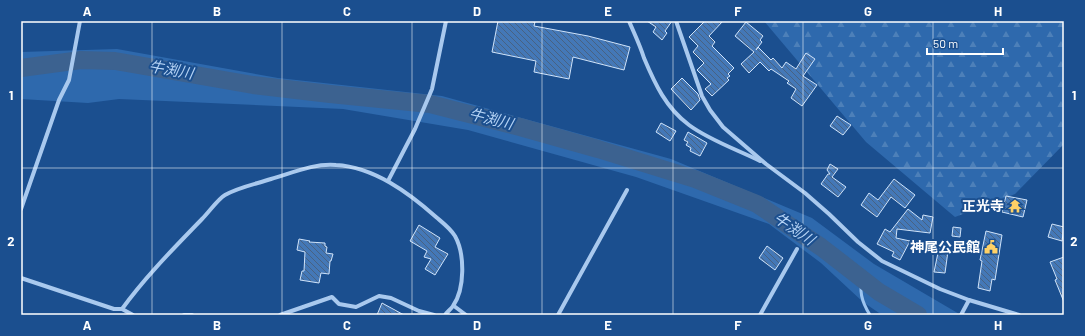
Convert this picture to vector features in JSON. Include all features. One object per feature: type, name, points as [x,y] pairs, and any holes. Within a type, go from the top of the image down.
[{"type":"street","points":[[21,209],[59,100],[69,80],[80,21]]},
{"type":"street","points":[[388,181],[417,125],[430,94],[446,21]]},
{"type":"street","points":[[629,21],[651,75],[662,96],[679,117],[690,126],[708,136],[766,164]]},
{"type":"street","points":[[676,21],[702,96],[710,110],[723,127],[766,164],[805,193],[858,242],[882,261],[940,289],[969,300],[1019,315]]},
{"type":"street","points":[[122,310],[131,297],[225,195],[252,185],[315,166],[335,165],[361,170],[388,181],[422,204],[450,229],[456,238],[463,268],[460,287],[454,306],[445,315]]},
{"type":"street","points":[[558,315],[627,190]]},
{"type":"street","points":[[760,315],[797,249]]},
{"type":"street","points":[[21,278],[114,309],[122,310],[133,315]]},
{"type":"street","points":[[280,315],[332,297],[339,304],[356,307],[379,296],[391,298],[419,311],[434,315]]},
{"type":"street","points":[[961,315],[969,300]]},
{"type":"street","points":[[454,306],[466,315]]},
{"type":"street","points":[[184,315],[192,315]]},
{"type":"green space","points":[[764,21],[1064,21],[1064,144],[1015,194],[955,217],[866,142]]},
{"type":"green space","points":[[117,49],[278,78],[442,96],[671,159],[812,218],[874,264],[961,315],[882,315],[863,302],[821,263],[769,224],[636,177],[468,130],[343,109],[119,99],[88,103],[21,99],[21,52]]},
{"type":"building","points":[[498,21],[535,22],[534,26],[588,36],[630,47],[624,70],[573,57],[569,79],[534,72],[536,61],[492,52]]},
{"type":"building","points":[[647,21],[672,21],[665,31],[667,33],[662,40],[653,32],[656,27]]},
{"type":"building","points":[[705,21],[723,21],[709,36],[715,42],[712,46],[734,68],[728,74],[730,76],[727,78],[729,80],[712,96],[705,89],[711,84],[697,70],[704,63],[693,52],[698,46],[689,37]]},
{"type":"building","points":[[746,22],[763,36],[760,40],[762,42],[758,47],[771,60],[773,58],[782,68],[786,62],[796,69],[806,53],[815,59],[803,76],[817,85],[802,106],[791,98],[796,89],[787,83],[789,81],[771,69],[769,71],[760,62],[749,73],[741,64],[754,52],[735,36]]},
{"type":"building","points":[[682,78],[698,94],[700,100],[691,110],[671,89]]},
{"type":"building","points":[[837,116],[851,125],[843,135],[830,126]]},
{"type":"building","points":[[661,123],[676,131],[670,141],[656,132]]},
{"type":"building","points":[[688,132],[707,143],[700,156],[690,151],[691,148],[686,145],[688,142],[684,140]]},
{"type":"building","points":[[830,164],[838,169],[832,177],[846,187],[838,197],[821,184],[828,174],[830,174],[827,170]]},
{"type":"building","points":[[894,179],[915,195],[905,208],[891,197],[877,217],[861,205],[869,193],[878,200]]},
{"type":"building","name":"正光寺","points":[[1006,196],[1027,200],[1023,217],[1002,212]]},
{"type":"building","points":[[908,209],[922,220],[923,215],[933,217],[930,233],[897,229],[896,238],[910,241],[900,260],[892,256],[894,252],[877,244],[885,229],[890,232]]},
{"type":"building","points":[[1052,224],[1064,227],[1062,241],[1048,237]]},
{"type":"building","points":[[419,225],[440,238],[435,247],[448,254],[435,275],[425,269],[431,259],[424,257],[427,251],[410,241]]},
{"type":"building","points":[[953,227],[961,228],[960,237],[952,236]]},
{"type":"building","points":[[986,231],[1002,235],[995,280],[992,279],[990,291],[978,288],[982,261],[980,260]]},
{"type":"building","points":[[299,239],[310,241],[309,242],[325,243],[325,246],[327,247],[326,253],[333,254],[330,261],[329,274],[321,273],[319,283],[300,280],[302,271],[304,271],[305,252],[297,250]]},
{"type":"building","points":[[767,246],[783,258],[775,270],[759,258]]},
{"type":"building","points":[[939,248],[948,251],[945,273],[934,272]]},
{"type":"building","points":[[1064,257],[1064,302],[1055,280],[1057,279],[1050,262]]},
{"type":"building","points":[[382,303],[404,315],[377,315]]},
{"type":"waterway","name":"牛渕川","points":[[21,68],[81,60],[115,61],[253,85],[430,104],[520,127],[695,179],[757,204],[821,247],[879,292],[918,315]]},
{"type":"waterway","points":[[863,279],[861,293],[865,306],[870,315]]},
{"type":"place","name":"正光寺","points":[[1015,206]]},
{"type":"place","name":"神尾公民館","points":[[991,247]]}]
